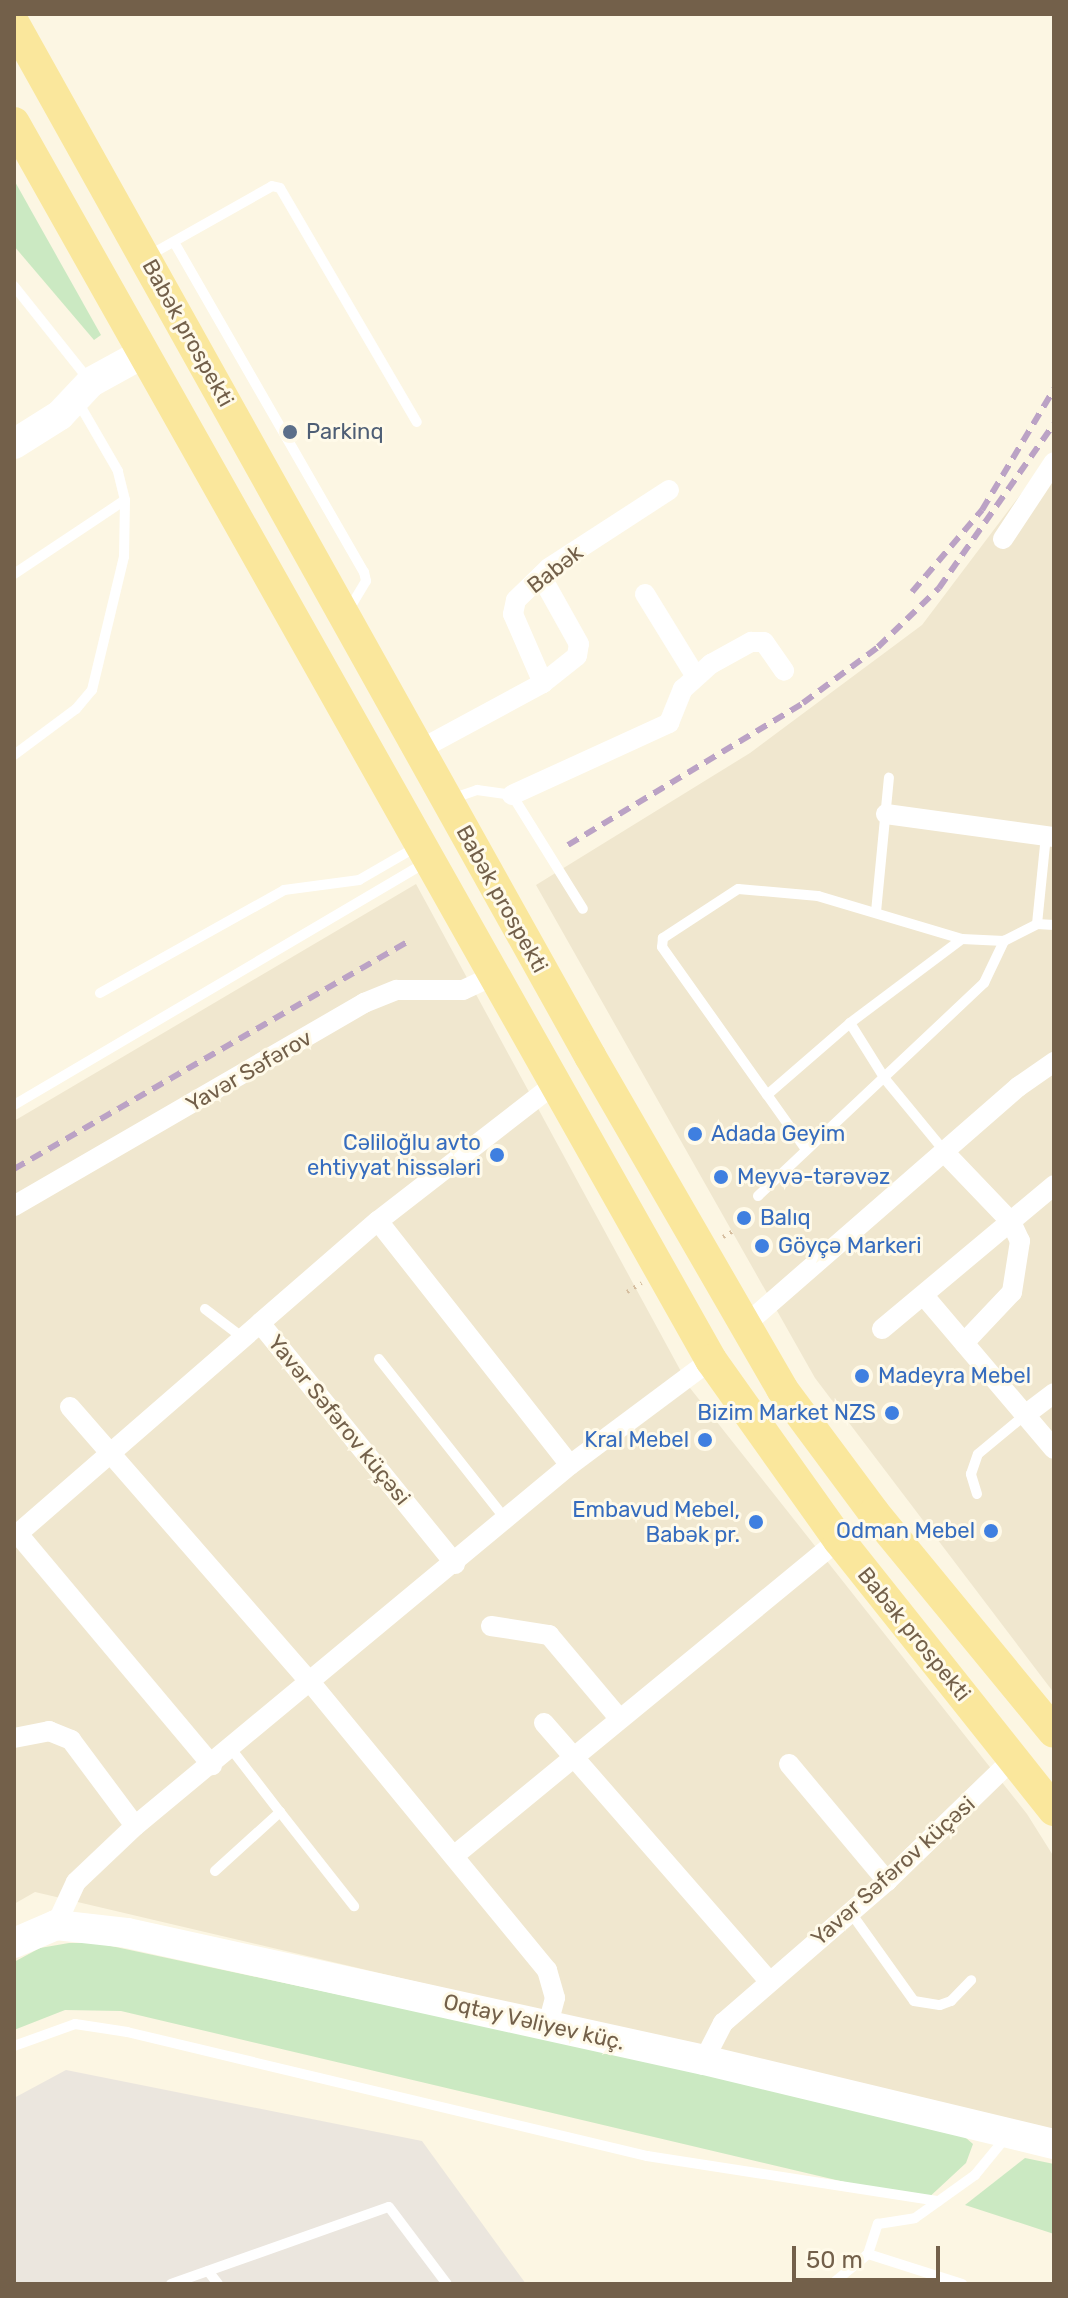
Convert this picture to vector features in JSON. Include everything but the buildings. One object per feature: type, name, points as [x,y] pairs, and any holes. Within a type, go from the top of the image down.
[{"type":"main road","name":"Babək prospekti","points":[[14,24],[160,250],[345,616],[744,1326],[826,1452],[1054,1732]]},
{"type":"main road","name":"Babək prospekti","points":[[14,123],[711,1360],[839,1540],[1054,1810]]},
{"type":"street","points":[[14,444],[84,391],[144,353]]},
{"type":"street","points":[[1003,539],[1054,462]]},
{"type":"street","name":"Babək","points":[[543,683],[513,614],[516,600],[541,576],[669,490]]},
{"type":"street","points":[[419,750],[569,667],[579,644],[541,576]]},
{"type":"street","points":[[645,594],[696,677]]},
{"type":"street","points":[[512,795],[645,738],[669,723],[683,689],[696,677],[751,642],[764,642],[784,671]]},
{"type":"street","points":[[886,814],[1050,837]]},
{"type":"street","name":"Yavər Səfərov","points":[[14,1206],[364,1003],[397,990],[463,990],[495,975]]},
{"type":"street","points":[[744,1326],[946,1154],[1018,1087],[1054,1062]]},
{"type":"street","name":"Yavər Səfərov küçəsi","points":[[455,1564],[260,1323],[378,1221],[556,1083]]},
{"type":"street","points":[[946,1154],[1011,1222],[1020,1241],[1012,1292],[964,1343]]},
{"type":"street","points":[[882,1329],[925,1297],[1054,1185]]},
{"type":"street","points":[[378,1221],[570,1465]]},
{"type":"street","points":[[925,1297],[1054,1449]]},
{"type":"street","points":[[212,1765],[16,1536],[114,1455],[260,1323]]},
{"type":"street","points":[[56,1925],[76,1882],[135,1826],[232,1750],[570,1465],[711,1360]]},
{"type":"street","points":[[1025,1415],[1054,1393]]},
{"type":"street","points":[[70,1407],[311,1683],[547,1970],[555,1998],[548,2024]]},
{"type":"street","points":[[455,1855],[839,1540]]},
{"type":"street","points":[[491,1626],[549,1635],[619,1718]]},
{"type":"street","points":[[544,1723],[769,1981]]},
{"type":"street","points":[[14,1738],[49,1731],[71,1740],[135,1826]]},
{"type":"street","name":"Yavər Səfərov küçəsi","points":[[704,2060],[723,2023],[887,1881],[1014,1758]]},
{"type":"street","points":[[789,1764],[887,1881]]},
{"type":"street","name":"Oqtay Vəliyev küç.","points":[[14,1943],[56,1925],[127,1933],[548,2024],[1054,2144]]},
{"type":"lane","points":[[160,250],[272,186],[280,188],[417,422]]},
{"type":"lane","points":[[14,286],[84,391],[125,500],[124,557],[92,690],[76,709],[14,755]]},
{"type":"lane","points":[[14,574],[125,500]]},
{"type":"lane","points":[[876,912],[889,778]]},
{"type":"lane","points":[[446,800],[477,790],[512,795],[583,909]]},
{"type":"lane","points":[[1037,924],[1050,837]]},
{"type":"lane","points":[[100,993],[284,890],[359,880],[424,853]]},
{"type":"lane","points":[[14,1105],[424,853]]},
{"type":"lane","points":[[806,1150],[661,942],[738,889],[818,896],[962,939],[1004,941],[1037,924],[1054,925]]},
{"type":"lane","points":[[767,1095],[850,1023],[962,939]]},
{"type":"lane","points":[[758,1196],[984,983],[1004,941]]},
{"type":"lane","points":[[850,1023],[885,1079],[946,1154]]},
{"type":"lane","points":[[205,1309],[243,1338]]},
{"type":"lane","points":[[379,1359],[506,1520]]},
{"type":"lane","points":[[977,1494],[971,1474],[978,1454],[1025,1415]]},
{"type":"lane","points":[[232,1750],[354,1906]]},
{"type":"lane","points":[[215,1871],[280,1812]]},
{"type":"lane","points":[[851,1913],[914,2001],[940,2005],[951,2001],[971,1980]]},
{"type":"lane","points":[[14,2046],[75,2024],[127,2032],[647,2156],[939,2201]]},
{"type":"lane","points":[[832,2284],[868,2254],[878,2224],[915,2218],[996,2156],[1008,2135]]},
{"type":"lane","points":[[171,2284],[389,2207],[447,2284]]},
{"type":"lane","points":[[868,2254],[962,2284]]},
{"type":"lane","points":[[208,2271],[218,2284]]},
{"type":"shaded area","points":[[1054,450],[1054,1693],[815,1378],[536,885],[750,753],[922,625]]},
{"type":"shaded area","points":[[416,884],[690,1388],[1027,1814],[1054,1857],[1054,2132],[35,1892],[14,1904],[14,1121]]},
{"type":"shaded area","points":[[66,2070],[422,2141],[526,2284],[14,2284],[14,2098]]},
{"type":"green space","points":[[14,180],[101,335],[94,340],[14,246]]},
{"type":"green space","points":[[69,1943],[97,1943],[951,2125],[973,2144],[966,2163],[925,2201],[121,2011],[65,2010],[14,2030],[14,1962],[40,1948]]},
{"type":"green space","points":[[1025,2158],[1054,2164],[1054,2234],[965,2205]]},
{"type":"railway","points":[[912,592],[982,510],[1054,389]]},
{"type":"railway","points":[[568,845],[803,703],[878,647],[939,588],[1054,424]]},
{"type":"railway","points":[[14,1169],[407,942]]},
{"type":"place","name":"Parkinq","points":[[290,432]]},
{"type":"place","name":"Adada Geyim","points":[[695,1134]]},
{"type":"place","name":"Cəliloğlu avto ehtiyyat hissələri","points":[[497,1155]]},
{"type":"place","name":"Meyvə-tərəvəz","points":[[721,1177]]},
{"type":"place","name":"Balıq","points":[[744,1218]]},
{"type":"place","name":"Göyçə Markeri","points":[[762,1246]]},
{"type":"place","name":"Madeyra Mebel","points":[[862,1376]]},
{"type":"place","name":"Bizim Market NZS","points":[[892,1413]]},
{"type":"place","name":"Kral Mebel","points":[[705,1440]]},
{"type":"place","name":"Embavud Mebel, Babək pr.","points":[[756,1522]]},
{"type":"place","name":"Odman Mebel","points":[[991,1531]]}]
